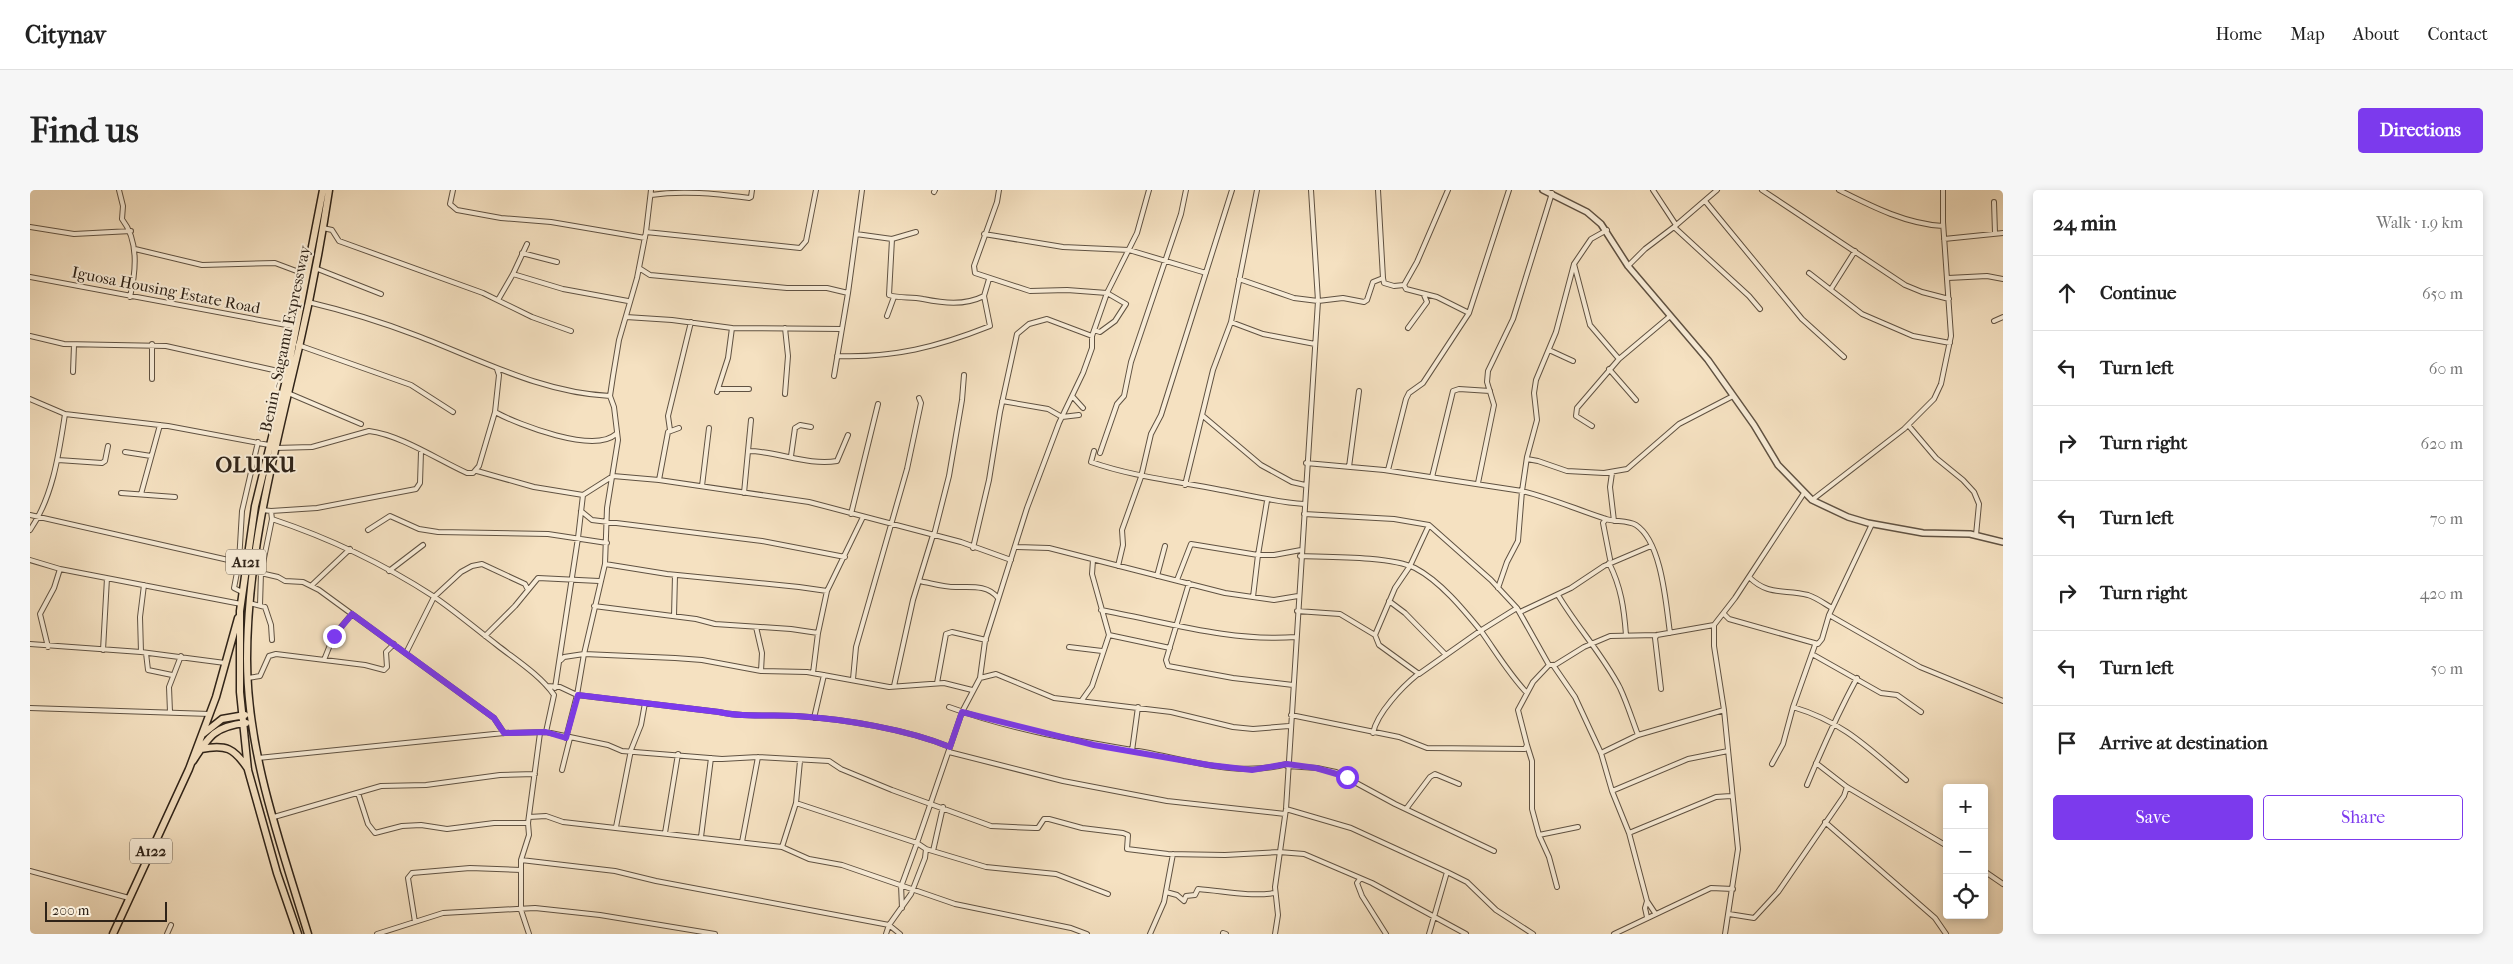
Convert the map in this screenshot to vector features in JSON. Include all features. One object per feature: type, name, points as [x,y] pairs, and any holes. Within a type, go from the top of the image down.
[{"type":"highway","name":"A121","points":[[298,934],[279,879],[248,770],[239,667],[240,607],[246,564],[269,445],[289,363],[296,345],[297,327],[307,275],[323,209],[322,190]]},
{"type":"highway","name":"Benin - Sagamu Expressway","points":[[308,934],[258,758],[248,678],[249,603],[252,570],[262,510],[288,393],[296,345],[308,302],[323,228],[323,209],[329,190]]},
{"type":"highway","points":[[200,737],[210,714],[240,607]]},
{"type":"highway","points":[[200,737],[222,719],[251,714]]},
{"type":"highway","name":"A122","points":[[189,769],[205,740],[215,732],[222,727],[252,722]]},
{"type":"highway","name":"A122","points":[[113,934],[189,769],[200,737]]},
{"type":"highway","points":[[201,749],[220,747],[230,749],[236,752],[248,770]]},
{"type":"street","points":[[120,190],[123,206],[122,219],[131,231],[135,249],[130,298]]},
{"type":"street","points":[[453,190],[450,204],[457,210],[501,218],[551,222],[645,238]]},
{"type":"street","points":[[562,770],[599,581],[605,564],[606,520],[618,440],[614,407],[610,396],[619,340],[626,317],[628,301],[639,268],[651,193],[712,193],[749,198],[751,197],[752,190]]},
{"type":"street","points":[[646,232],[800,248],[806,241],[816,190]]},
{"type":"street","points":[[834,376],[862,190]]},
{"type":"street","points":[[999,190],[997,202],[974,266],[975,273],[989,279],[1030,290],[1108,293],[1126,304],[1115,321],[1100,332],[1094,330]]},
{"type":"street","points":[[902,908],[902,885],[962,712],[980,678],[986,640],[1028,508],[1062,417],[1073,397],[1092,348],[1092,336],[1108,293],[1137,233],[1149,190]]},
{"type":"street","points":[[1100,453],[1118,404],[1124,396],[1131,362],[1181,214],[1186,190]]},
{"type":"street","points":[[1118,566],[1124,545],[1122,530],[1141,477],[1151,434],[1161,415],[1232,190]]},
{"type":"street","points":[[1185,485],[1213,370],[1231,322],[1257,190]]},
{"type":"street","points":[[1275,934],[1278,915],[1275,893],[1285,811],[1306,463],[1318,301],[1311,190]]},
{"type":"street","points":[[1378,190],[1384,283],[1404,286],[1406,289],[1437,296],[1469,313]]},
{"type":"street","points":[[1404,286],[1417,262],[1448,190]]},
{"type":"street","points":[[1388,470],[1409,393],[1423,383],[1469,313],[1509,190]]},
{"type":"street","points":[[1543,190],[1587,212],[1607,230],[1628,266],[1708,360],[1754,426],[1778,465],[1812,500],[1848,517],[1872,524],[1923,533],[1976,535],[2003,542]]},
{"type":"street","points":[[1653,190],[1675,226],[1760,308]]},
{"type":"street","points":[[1628,266],[1645,249],[1717,190]]},
{"type":"street","points":[[1762,190],[1905,285],[1922,292],[1949,299]]},
{"type":"street","points":[[1838,190],[1878,209],[1916,222],[1943,226]]},
{"type":"street","points":[[1812,500],[1908,425],[1934,399],[1944,376],[1950,342],[1948,278],[1943,226],[1943,190]]},
{"type":"street","points":[[1478,483],[1494,405],[1487,382],[1488,371],[1513,319],[1552,194]]},
{"type":"street","points":[[1705,200],[1792,307],[1814,330],[1844,356]]},
{"type":"street","points":[[1994,202],[1995,233]]},
{"type":"street","points":[[30,228],[74,234],[131,231]]},
{"type":"street","points":[[323,228],[332,230],[339,241],[498,300],[532,317],[571,331]]},
{"type":"street","points":[[1498,588],[1518,541],[1526,459],[1537,420],[1534,393],[1536,380],[1556,332],[1574,264],[1591,239],[1607,230]]},
{"type":"street","points":[[856,234],[892,239],[916,232]]},
{"type":"street","points":[[1944,239],[2003,233]]},
{"type":"street","points":[[984,234],[1072,248],[1129,250],[1165,262],[1206,272]]},
{"type":"street","points":[[892,239],[889,295],[894,297],[923,298],[940,304],[964,302],[984,296]]},
{"type":"street","points":[[498,300],[527,244]]},
{"type":"street","points":[[135,249],[202,265],[275,264],[307,275]]},
{"type":"street","points":[[1831,289],[1855,251]]},
{"type":"street","points":[[522,253],[557,262]]},
{"type":"street","points":[[1574,264],[1580,280],[1590,325],[1618,359]]},
{"type":"street","points":[[315,268],[381,294]]},
{"type":"street","points":[[639,268],[650,275],[788,288],[827,288],[848,293]]},
{"type":"street","points":[[1809,273],[1856,311],[1882,324],[1913,336],[1950,342]]},
{"type":"street","points":[[513,274],[564,289],[628,301]]},
{"type":"street","points":[[1948,278],[1987,276],[2003,278]]},
{"type":"street","points":[[30,283],[31,277]]},
{"type":"street","name":"Iguosa Housing Estate Road","points":[[31,277],[130,298],[297,327]]},
{"type":"street","points":[[1240,279],[1294,298],[1318,301],[1343,298],[1366,301],[1373,282],[1383,278]]},
{"type":"street","points":[[837,356],[896,355],[956,340],[990,326],[984,296],[989,279]]},
{"type":"street","points":[[1408,328],[1427,302],[1426,296],[1420,293]]},
{"type":"street","points":[[887,316],[894,297]]},
{"type":"street","points":[[308,302],[345,310],[418,335],[498,369],[566,391],[610,396]]},
{"type":"street","points":[[1592,426],[1576,416],[1576,412],[1618,359],[1669,316]]},
{"type":"street","points":[[626,317],[691,322],[732,328],[842,329]]},
{"type":"street","points":[[1994,320],[2003,317]]},
{"type":"street","points":[[973,548],[989,480],[1002,401],[1016,339],[1020,330],[1034,322],[1047,319],[1092,336]]},
{"type":"street","points":[[659,480],[670,430],[668,416],[691,322]]},
{"type":"street","points":[[1231,322],[1263,334],[1315,344]]},
{"type":"street","points":[[732,328],[728,358],[718,390],[749,389]]},
{"type":"street","points":[[785,328],[788,356],[785,394]]},
{"type":"street","points":[[30,336],[74,345],[152,344],[278,371],[286,380]]},
{"type":"street","points":[[152,344],[152,379]]},
{"type":"street","points":[[73,372],[74,345]]},
{"type":"street","points":[[296,345],[410,385],[453,412]]},
{"type":"street","points":[[1548,350],[1572,361]]},
{"type":"street","points":[[278,371],[289,363]]},
{"type":"street","points":[[476,471],[495,412],[498,369]]},
{"type":"street","points":[[1610,369],[1636,400]]},
{"type":"street","points":[[894,686],[908,618],[949,476],[962,400],[964,375]]},
{"type":"street","points":[[1432,476],[1453,391],[1459,389],[1490,391]]},
{"type":"street","points":[[1349,467],[1359,391]]},
{"type":"street","points":[[288,393],[361,424]]},
{"type":"street","points":[[1526,459],[1567,471],[1612,473],[1630,468],[1679,424],[1733,396]]},
{"type":"street","points":[[1073,397],[1083,408]]},
{"type":"street","points":[[853,679],[856,647],[907,469],[921,403],[919,398]]},
{"type":"street","points":[[30,399],[65,414],[160,425],[269,445]]},
{"type":"street","points":[[1002,401],[1048,409],[1062,417],[1079,415]]},
{"type":"street","points":[[852,514],[878,404]]},
{"type":"street","points":[[495,412],[526,425],[573,439],[607,440],[616,434]]},
{"type":"street","points":[[30,530],[38,518],[58,460],[65,414]]},
{"type":"street","points":[[1203,416],[1261,465],[1292,482],[1305,485]]},
{"type":"street","points":[[744,493],[751,420]]},
{"type":"street","points":[[141,494],[160,425]]},
{"type":"street","points":[[791,456],[796,428],[800,425],[811,427]]},
{"type":"street","points":[[1908,425],[1936,458],[1963,480],[1974,492],[1979,504],[1976,535]]},
{"type":"street","points":[[670,430],[679,428]]},
{"type":"street","points":[[702,486],[709,428]]},
{"type":"street","points":[[276,448],[312,448],[369,431],[397,440],[468,473],[476,471],[534,487],[583,495],[613,476],[659,480],[809,502],[961,542],[973,548],[1011,560]]},
{"type":"street","points":[[748,451],[791,456],[826,463],[837,461],[848,435]]},
{"type":"street","points":[[242,592],[234,588],[234,584],[239,562],[242,511],[258,442]]},
{"type":"street","points":[[58,460],[102,463],[105,461],[108,446]]},
{"type":"street","points":[[1094,451],[1091,462],[1141,477],[1168,480],[1185,485],[1267,500],[1304,504]]},
{"type":"street","points":[[125,452],[151,456]]},
{"type":"street","points":[[262,510],[317,508],[416,490],[420,483],[421,452]]},
{"type":"street","points":[[1306,463],[1388,470],[1522,491],[1606,519],[1636,526],[1651,546],[1662,580],[1670,633]]},
{"type":"street","points":[[1612,473],[1610,487],[1614,521]]},
{"type":"street","points":[[121,493],[175,497]]},
{"type":"street","points":[[1556,888],[1549,857],[1539,835],[1532,809],[1532,761],[1518,715],[1533,682],[1551,665],[1565,661],[1592,643],[1610,636],[1657,635],[1714,625],[1724,614],[1804,493]]},
{"type":"street","points":[[546,732],[561,660],[583,495]]},
{"type":"street","points":[[1253,597],[1267,500]]},
{"type":"street","points":[[260,604],[261,573],[272,519],[271,511]]},
{"type":"street","points":[[581,511],[592,520],[606,520],[762,541],[844,557]]},
{"type":"street","points":[[1304,514],[1394,519],[1429,525],[1498,588],[1517,608],[1551,665],[1575,697],[1601,753],[1612,791],[1629,833],[1647,902],[1655,913]]},
{"type":"street","points":[[30,515],[246,564]]},
{"type":"street","points":[[368,530],[390,516],[419,529],[438,532],[548,534],[606,543]]},
{"type":"street","points":[[813,673],[818,633],[827,592],[863,517]]},
{"type":"street","points":[[272,519],[334,541],[389,570],[434,597],[547,686],[554,695]]},
{"type":"street","points":[[1606,519],[1604,523],[1610,561],[1624,602],[1626,635]]},
{"type":"street","points":[[1772,764],[1783,744],[1793,707],[1815,645],[1820,643],[1832,608],[1872,524]]},
{"type":"street","points":[[1375,634],[1389,601],[1410,566],[1429,525]]},
{"type":"street","points":[[1177,580],[1191,544],[1258,555],[1274,555],[1301,550]]},
{"type":"street","points":[[389,570],[423,545]]},
{"type":"street","points":[[1157,576],[1165,546]]},
{"type":"street","points":[[1520,612],[1558,595],[1610,561],[1651,546]]},
{"type":"street","points":[[1017,547],[1049,548],[1157,576],[1253,597],[1274,600],[1298,596]]},
{"type":"street","points":[[312,585],[350,549]]},
{"type":"street","points":[[1300,556],[1376,560],[1410,566],[1430,577],[1480,631],[1514,679],[1527,693]]},
{"type":"street","points":[[30,560],[60,569],[144,585],[240,607]]},
{"type":"street","points":[[1082,700],[1092,686],[1102,651],[1109,635],[1092,574],[1093,560]]},
{"type":"street","points":[[406,653],[434,597],[461,572],[472,566],[482,564],[525,584],[528,588]]},
{"type":"street","points":[[605,564],[675,575],[799,587],[827,592]]},
{"type":"street","points":[[48,647],[40,614],[54,588],[60,569]]},
{"type":"street","points":[[252,570],[285,581],[303,582],[312,585],[494,718],[504,733]]},
{"type":"street","points":[[674,616],[675,575]]},
{"type":"street","points":[[1749,577],[1757,585],[1766,589],[1808,595],[1832,608]]},
{"type":"street","points":[[103,650],[107,578]]},
{"type":"street","points":[[485,636],[521,600],[528,588],[538,578],[599,581]]},
{"type":"street","points":[[919,581],[958,588],[968,585],[990,591],[998,598]]},
{"type":"street","points":[[1189,583],[1166,662],[1170,668],[1293,685]]},
{"type":"street","points":[[141,652],[140,617],[144,585]]},
{"type":"street","points":[[1558,595],[1580,629],[1592,643],[1619,687],[1638,735]]},
{"type":"street","points":[[1389,601],[1405,613],[1446,655]]},
{"type":"street","points":[[249,603],[260,604],[267,611],[272,640]]},
{"type":"street","points":[[594,606],[674,616],[715,624],[792,628],[818,633]]},
{"type":"street","points":[[1373,733],[1374,726],[1394,698],[1418,674],[1517,608]]},
{"type":"street","points":[[1101,610],[1176,624],[1205,632],[1248,637],[1296,636]]},
{"type":"street","points":[[1297,611],[1340,614],[1375,634],[1379,645],[1418,674]]},
{"type":"street","points":[[324,660],[334,636],[352,614]]},
{"type":"street","points":[[1724,614],[1729,619],[1767,631],[1790,635],[1815,645]]},
{"type":"street","points":[[1829,615],[1920,667],[2003,701]]},
{"type":"street","points":[[1714,625],[1714,646],[1724,710],[1731,796],[1738,849],[1725,934]]},
{"type":"street","points":[[756,627],[762,653],[762,671]]},
{"type":"street","points":[[937,683],[946,634],[949,632],[986,640]]},
{"type":"street","points":[[1109,635],[1170,648]]},
{"type":"street","points":[[1657,635],[1655,638],[1661,689]]},
{"type":"street","points":[[30,644],[48,647],[141,652],[225,663]]},
{"type":"street","points":[[248,678],[260,676],[269,656],[272,655],[365,665],[384,670],[387,666],[386,652],[394,644]]},
{"type":"street","points":[[1069,647],[1102,651]]},
{"type":"street","points":[[146,653],[148,670],[172,675]]},
{"type":"street","points":[[561,660],[564,657],[584,654],[702,660],[762,671],[813,673],[874,684],[894,686],[937,683],[965,686],[972,690]]},
{"type":"street","points":[[1812,654],[1881,693],[1898,695],[1921,712]]},
{"type":"street","points":[[170,712],[169,687],[172,675],[181,656]]},
{"type":"street","points":[[980,678],[996,674],[1054,698],[1171,712],[1232,727],[1253,729],[1290,726]]},
{"type":"street","points":[[814,718],[822,693],[824,676]]},
{"type":"street","points":[[1807,785],[1816,763],[1821,757],[1833,722],[1857,678]]},
{"type":"street","points":[[547,686],[560,688],[578,695],[719,712],[736,716],[814,718],[904,732],[950,750],[1063,780],[1166,801],[1285,811],[1351,828],[1447,872],[1467,882],[1496,910],[1533,934]]},
{"type":"street","points":[[616,827],[631,750],[639,732],[645,703]]},
{"type":"street","points":[[948,707],[1047,734],[1209,765],[1252,770],[1287,765],[1336,772],[1494,852]]},
{"type":"street","points":[[1132,751],[1138,707]]},
{"type":"street","points":[[1793,707],[1833,722],[1858,738],[1906,780]]},
{"type":"street","points":[[30,708],[210,714]]},
{"type":"street","points":[[1601,753],[1638,735],[1724,710]]},
{"type":"street","points":[[1291,715],[1399,738],[1427,748],[1522,749],[1527,746]]},
{"type":"street","points":[[258,758],[504,733],[546,732],[608,745],[622,751],[631,750],[711,758],[758,757],[800,761],[829,761],[841,769],[991,826],[1038,828],[1044,819],[1049,819],[1082,828],[1124,833],[1128,835],[1127,849],[1173,854],[1225,855],[1279,852],[1312,857],[1449,923],[1466,934]]},
{"type":"street","points":[[529,934],[521,910],[521,860],[529,835],[528,823],[540,733]]},
{"type":"street","points":[[1612,791],[1688,759],[1728,751]]},
{"type":"street","points":[[664,833],[678,754]]},
{"type":"street","points":[[742,842],[758,757]]},
{"type":"street","points":[[701,837],[711,758]]},
{"type":"street","points":[[782,847],[796,803],[800,761]]},
{"type":"street","points":[[1816,763],[1846,787],[1943,844]]},
{"type":"street","points":[[274,817],[381,786],[426,785],[500,775],[535,774]]},
{"type":"street","points":[[1406,809],[1430,777],[1435,774],[1459,784]]},
{"type":"street","points":[[1729,914],[1754,918],[1778,892],[1844,796],[1846,787]]},
{"type":"street","points":[[358,793],[368,824],[375,833],[402,826],[420,825],[447,829],[494,823],[528,823]]},
{"type":"street","points":[[1629,833],[1716,797],[1731,796]]},
{"type":"street","points":[[796,803],[917,843],[926,849],[986,867],[1056,874],[1108,894]]},
{"type":"street","points":[[933,851],[944,807]]},
{"type":"street","points":[[529,817],[546,816],[563,822],[782,847],[809,859],[842,865],[955,904],[1070,928],[1087,934]]},
{"type":"street","points":[[1825,822],[1936,918],[1946,934]]},
{"type":"street","points":[[1539,835],[1578,827]]},
{"type":"street","points":[[886,934],[889,926],[911,894],[925,858],[926,849]]},
{"type":"street","points":[[1150,934],[1166,892],[1173,854]]},
{"type":"street","points":[[521,860],[615,870],[656,881],[889,926],[900,934]]},
{"type":"street","points":[[415,922],[408,878],[412,873],[470,868],[522,870]]},
{"type":"street","points":[[30,871],[129,898]]},
{"type":"street","points":[[1429,934],[1447,872]]},
{"type":"street","points":[[1988,874],[2003,884]]},
{"type":"street","points":[[1360,879],[1357,882],[1362,896],[1386,934]]},
{"type":"street","points":[[1614,934],[1711,888],[1733,889]]},
{"type":"street","points":[[1166,892],[1177,895],[1184,901],[1186,896],[1195,895],[1198,889],[1234,895],[1255,896],[1275,893]]},
{"type":"street","points":[[901,901],[911,894]]},
{"type":"street","points":[[1647,902],[1645,908],[1647,917]]},
{"type":"street","points":[[377,934],[443,913],[534,908],[600,915],[715,934]]},
{"type":"street","points":[[167,934],[171,925]]},
{"type":"street","points":[[1379,934],[1382,928]]},
{"type":"district","name":"OLUKU","points":[[256,465]]},
{"type":"route","points":[[334,636],[352,614],[494,718],[504,733],[546,732],[566,738],[578,695],[719,712],[736,716],[796,716],[842,722],[904,732],[950,747],[962,712],[1094,745],[1144,752],[1176,760],[1252,770],[1287,764],[1287,766],[1327,770],[1347,777]]}]
